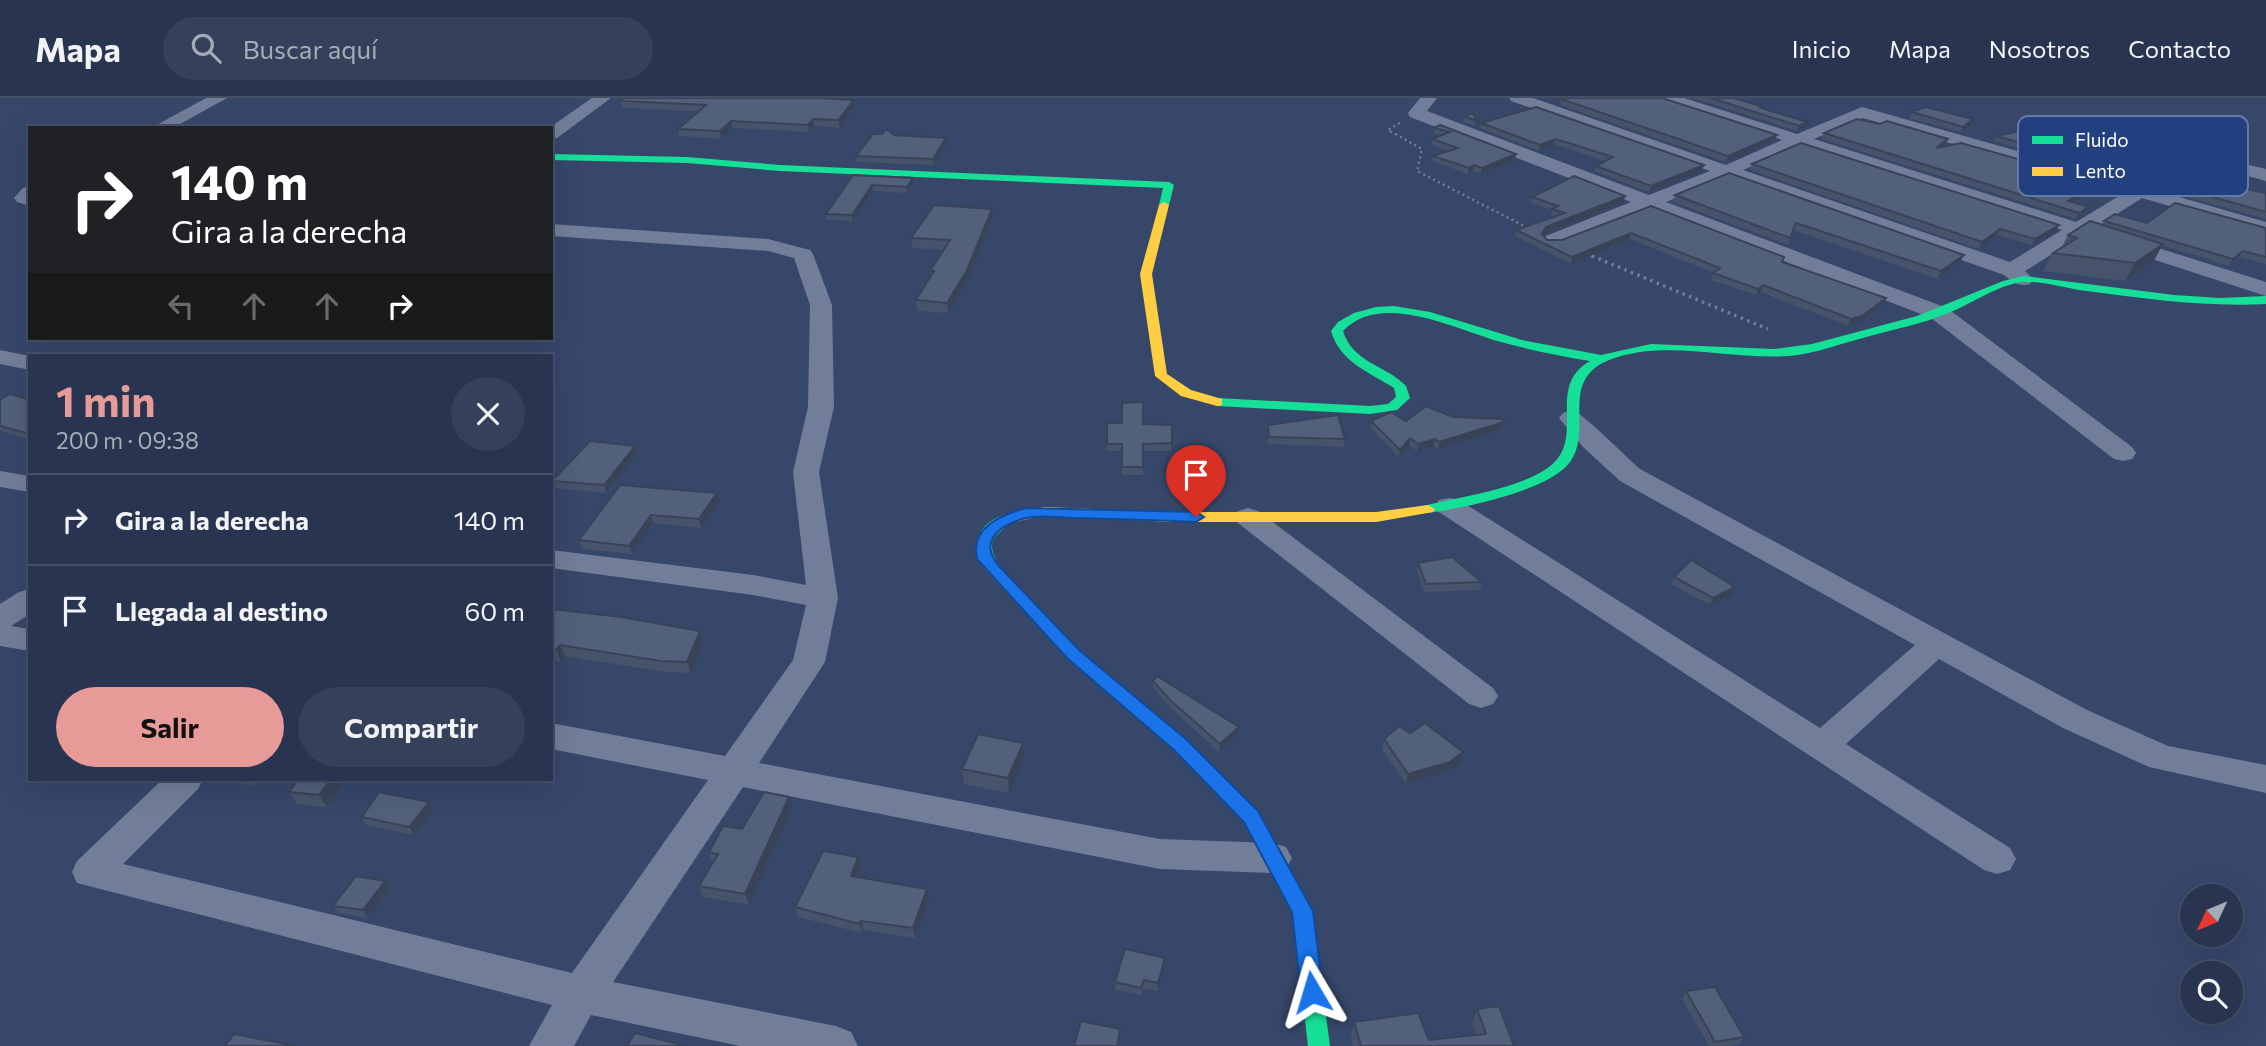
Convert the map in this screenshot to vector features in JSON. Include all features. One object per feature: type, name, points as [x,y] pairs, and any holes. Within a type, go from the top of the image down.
[{"type":"street","points":[[163,126],[219,98]]},
{"type":"street","points":[[553,133],[603,98]]},
{"type":"street","points":[[1429,98],[1416,113],[1939,313],[2123,453]]},
{"type":"street","points":[[1517,98],[1729,170],[2017,274],[2194,301],[2233,303],[2266,300]]},
{"type":"street","points":[[1667,98],[2266,289]]},
{"type":"street","points":[[1553,240],[1729,170],[1862,111],[2018,156]]},
{"type":"street","points":[[553,158],[687,160],[780,168],[1169,185],[1146,274],[1161,376],[1173,387],[1192,397],[1215,402],[1370,410],[1392,407],[1403,398],[1400,386],[1350,353],[1341,344],[1338,334],[1341,325],[1351,317],[1383,309],[1402,310],[1525,345],[1602,359]]},
{"type":"street","points":[[2248,170],[2266,175]]},
{"type":"street","points":[[1319,1046],[1302,911],[1251,817],[1181,745],[1073,654],[984,559],[982,547],[986,536],[995,525],[1026,512],[1376,517],[1449,506],[1536,480],[1554,471],[1566,458],[1573,391],[1582,373],[1602,359],[1631,351],[1667,349],[1755,354],[1799,351],[1939,313],[2017,274],[2077,229],[2131,196]]},
{"type":"street","points":[[2156,196],[2266,228]]},
{"type":"street","points":[[551,1046],[581,994],[808,662],[824,598],[806,472],[821,407],[821,305],[803,254],[768,246],[553,230]]},
{"type":"street","points":[[0,357],[28,363]]},
{"type":"street","points":[[1572,418],[1592,441],[1630,475],[2075,719],[2161,758],[2266,779]]},
{"type":"street","points":[[0,479],[28,484]]},
{"type":"street","points":[[1449,506],[1997,859]]},
{"type":"street","points":[[1248,517],[1481,696]]},
{"type":"street","points":[[553,559],[753,585],[824,598]]},
{"type":"street","points":[[0,619],[28,600]]},
{"type":"street","points":[[0,635],[28,640]]},
{"type":"street","points":[[1822,746],[1937,643]]},
{"type":"street","points":[[553,736],[1160,854],[1273,858]]},
{"type":"street","points":[[183,781],[91,872],[581,994],[836,1046]]},
{"type":"building","points":[[624,98],[854,100],[838,120],[813,119],[808,125],[731,121],[720,131],[678,129],[706,105],[620,101]]},
{"type":"building","points":[[1662,98],[1777,135],[1728,156],[1561,99]]},
{"type":"building","points":[[1711,98],[1734,98],[1807,122],[1799,126]]},
{"type":"building","points":[[1536,107],[1704,165],[1651,186],[1596,166],[1613,157],[1556,139],[1540,145],[1481,123]]},
{"type":"building","points":[[1926,107],[1973,119],[1963,127],[1912,112]]},
{"type":"building","points":[[1473,113],[1476,121],[1464,116]]},
{"type":"building","points":[[1857,119],[1880,124],[1887,121],[1948,139],[1936,148],[1961,143],[2018,159],[2018,194],[1824,133]]},
{"type":"building","points":[[1440,125],[1516,154],[1482,168],[1474,165],[1469,168],[1433,156],[1458,148],[1432,139],[1450,132],[1434,128]]},
{"type":"building","points":[[886,129],[894,135],[946,138],[933,159],[856,156],[873,134],[882,134]]},
{"type":"building","points":[[2018,131],[2018,142],[1996,136]]},
{"type":"building","points":[[1801,143],[2059,225],[2035,239],[2000,229],[1982,242],[1752,164]]},
{"type":"building","points":[[1729,173],[1964,255],[1941,271],[1796,223],[1790,238],[1675,195]]},
{"type":"building","points":[[853,175],[913,178],[907,187],[872,185],[852,215],[826,214]]},
{"type":"building","points":[[1574,176],[1625,196],[1546,227],[1542,234],[1547,240],[1562,240],[1651,206],[1784,257],[1782,262],[1886,298],[1862,316],[1851,319],[1763,285],[1758,289],[1713,273],[1720,268],[1631,233],[1572,257],[1516,230],[1565,213],[1552,209],[1558,206],[1532,197]]},
{"type":"building","points":[[2248,190],[2266,193],[2266,212],[2209,196],[2248,196]]},
{"type":"building","points":[[2025,196],[2076,196],[2068,201],[2089,207],[2079,213]]},
{"type":"building","points":[[2175,203],[2266,228],[2266,257],[2243,251],[2233,259],[2104,221],[2115,214],[2147,223]]},
{"type":"building","points":[[934,205],[992,209],[966,272],[947,303],[916,300],[934,271],[930,271],[950,240],[911,238]]},
{"type":"building","points":[[2090,221],[2163,244],[2135,263],[2053,253],[2077,238],[2068,235]]},
{"type":"building","points":[[10,394],[28,399],[28,433],[0,426],[0,400]]},
{"type":"building","points":[[1143,402],[1143,424],[1172,425],[1172,443],[1143,444],[1143,467],[1122,467],[1122,444],[1107,444],[1107,423],[1122,423],[1122,403]]},
{"type":"building","points":[[1426,406],[1453,417],[1503,419],[1504,422],[1439,442],[1435,439],[1418,444],[1410,438],[1400,450],[1371,421],[1391,412],[1406,421]]},
{"type":"building","points":[[1338,415],[1345,439],[1269,437],[1268,425]]},
{"type":"building","points":[[590,441],[635,446],[604,485],[553,480]]},
{"type":"building","points":[[620,485],[717,493],[699,519],[651,515],[629,546],[579,540]]},
{"type":"building","points":[[1452,557],[1482,582],[1426,584],[1418,563]]},
{"type":"building","points":[[1691,560],[1735,587],[1713,598],[1674,577]]},
{"type":"building","points":[[553,609],[621,617],[700,631],[687,662],[661,661],[560,645],[553,650]]},
{"type":"building","points":[[1157,676],[1239,727],[1220,744],[1170,700],[1153,681]]},
{"type":"building","points":[[1425,723],[1463,752],[1450,762],[1408,774],[1384,739],[1399,726],[1410,733]]},
{"type":"building","points":[[978,734],[1023,743],[1008,778],[962,769]]},
{"type":"building","points":[[297,781],[330,781],[319,795],[289,792]]},
{"type":"building","points":[[379,792],[429,802],[409,827],[362,817]]},
{"type":"building","points":[[764,792],[789,797],[745,894],[699,886],[718,854],[709,852],[723,826],[742,829]]},
{"type":"building","points":[[823,851],[858,857],[851,876],[927,889],[913,928],[861,921],[860,924],[795,907]]},
{"type":"building","points":[[356,876],[385,881],[363,910],[333,906]]},
{"type":"building","points":[[1125,949],[1165,958],[1158,983],[1144,980],[1141,988],[1115,982]]},
{"type":"building","points":[[1715,987],[1744,1037],[1715,1042],[1686,991]]},
{"type":"building","points":[[1499,1006],[1514,1046],[1361,1046],[1354,1022],[1418,1013],[1429,1040],[1486,1034],[1477,1009]]},
{"type":"building","points":[[1081,1021],[1120,1029],[1117,1046],[1074,1046]]},
{"type":"building","points":[[635,1033],[685,1046],[627,1046]]},
{"type":"building","points":[[234,1034],[296,1046],[225,1046]]},
{"type":"traffic: fast","points":[[553,157],[687,160],[780,168],[1169,185],[1164,205]]},
{"type":"traffic: fast","points":[[1428,509],[1501,492],[1555,469],[1570,448],[1572,405],[1578,378],[1588,367],[1604,358],[1627,351],[1651,348],[1750,353],[1806,350],[1931,316],[2024,279],[2174,298],[2266,300]]},
{"type":"traffic: fast","points":[[1217,402],[1370,410],[1392,407],[1403,398],[1400,386],[1353,357],[1340,341],[1337,331],[1358,316],[1385,309],[1414,312],[1509,341],[1602,359]]},
{"type":"traffic: fast","points":[[1007,519],[992,529],[985,540],[985,553],[993,569],[1073,654],[1181,745],[1251,817],[1302,911],[1319,1046]]},
{"type":"traffic: slow","points":[[1164,205],[1146,274],[1161,376],[1186,393],[1217,402]]},
{"type":"traffic: slow","points":[[1007,519],[1044,511],[1170,517],[1376,517],[1428,509]]},
{"type":"route","points":[[1196,517],[1026,512],[995,525],[986,536],[982,547],[984,559],[1073,654],[1181,745],[1251,817],[1302,911],[1312,992]]}]
